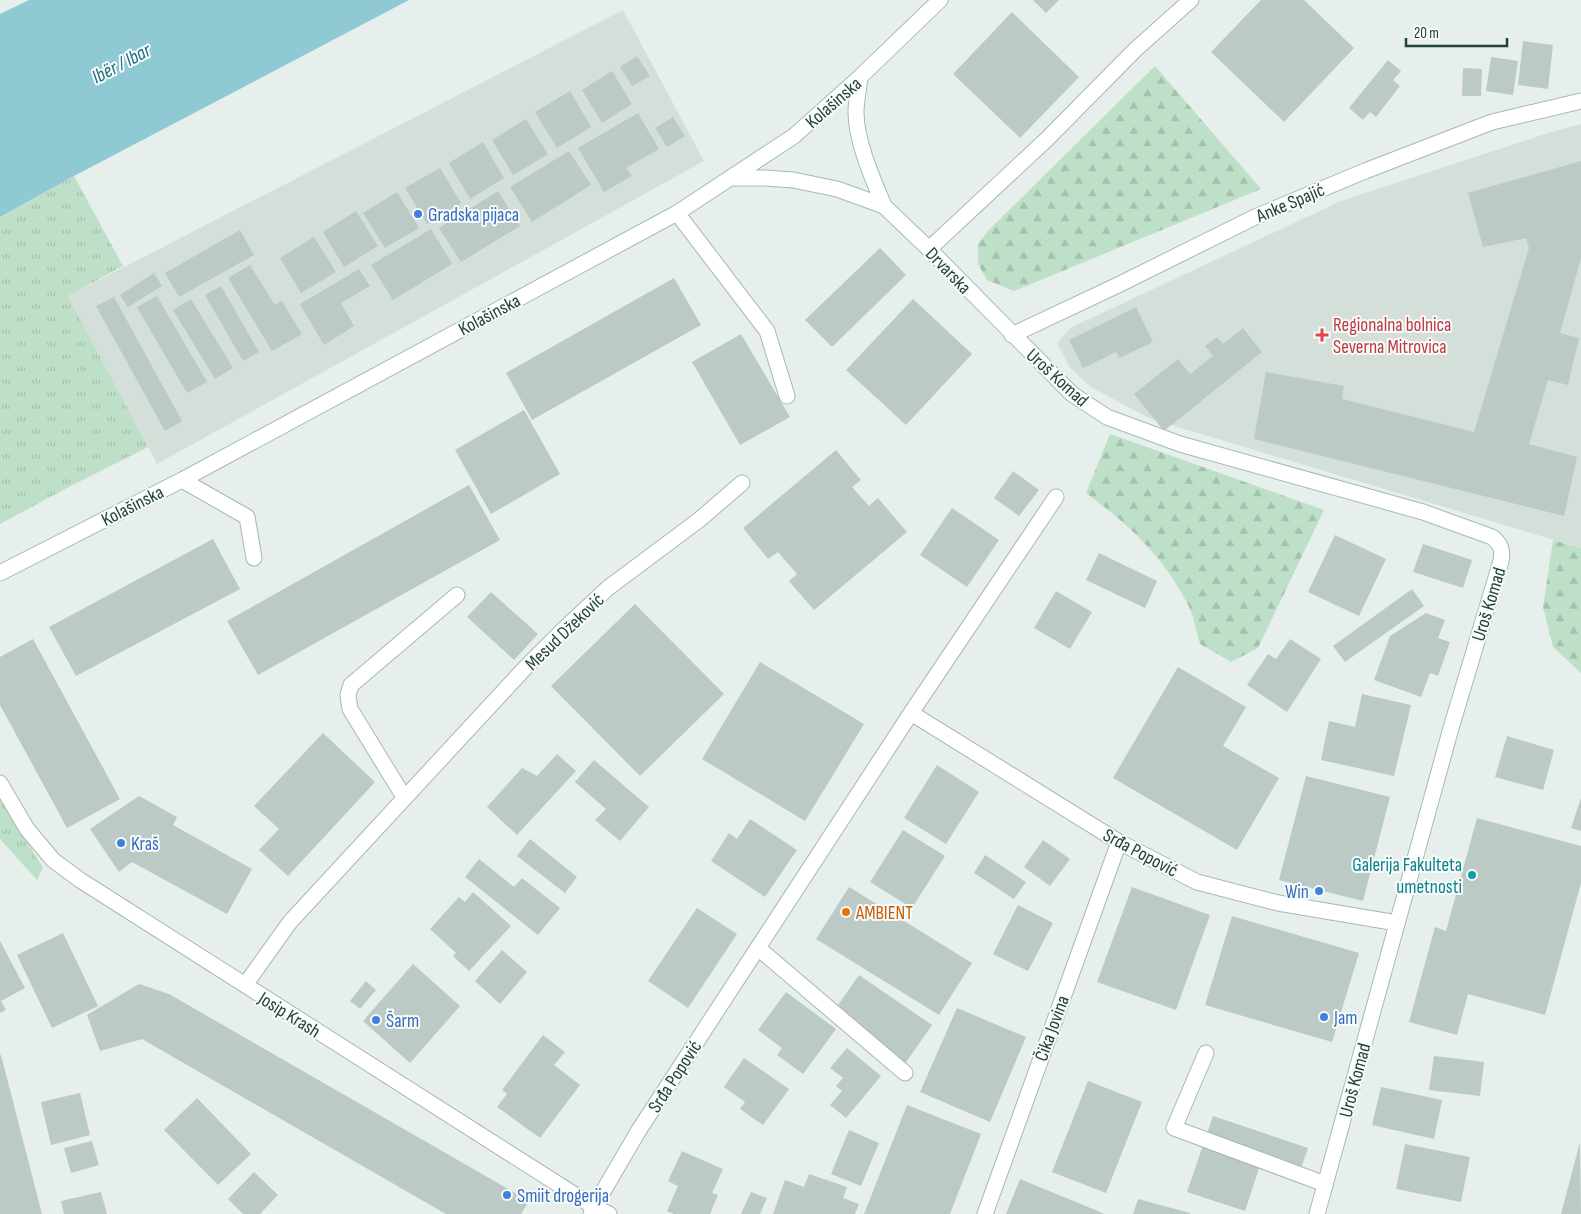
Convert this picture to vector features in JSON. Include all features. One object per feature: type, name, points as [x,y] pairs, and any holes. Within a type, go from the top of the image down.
[{"type":"street","name":"Kolašinska","points":[[0,573],[182,480],[677,213],[794,136],[860,77],[940,0]]},
{"type":"street","points":[[929,249],[1046,140],[1136,49],[1192,0]]},
{"type":"street","name":"Drvarska","points":[[860,77],[856,113],[860,136],[867,164],[884,206]]},
{"type":"street","name":"Anke Spajić","points":[[1012,335],[1255,217],[1365,170],[1492,122],[1581,102]]},
{"type":"street","name":"Drvarska","points":[[732,178],[793,180],[837,189],[884,206],[929,249],[1012,335]]},
{"type":"street","points":[[677,213],[767,331],[787,396]]},
{"type":"street","name":"Uroš Komad","points":[[1012,335],[1072,394],[1107,416],[1180,444],[1424,512],[1492,537],[1498,542],[1502,550],[1501,561],[1451,728],[1317,1214]]},
{"type":"street","points":[[182,480],[247,517],[254,558]]},
{"type":"street","name":"Mesud Džeković","points":[[245,985],[290,922],[404,797],[526,668],[608,588],[699,520],[742,483]]},
{"type":"street","name":"Srđa Popović","points":[[592,1210],[639,1130],[1056,497]]},
{"type":"street","points":[[404,797],[350,708],[348,695],[351,685],[456,595]]},
{"type":"street","name":"Srđa Popović","points":[[912,713],[1119,842],[1197,882],[1278,903],[1397,923]]},
{"type":"street","name":"Josip Krash","points":[[0,783],[27,829],[53,860],[80,880],[592,1210],[609,1214]]},
{"type":"street","name":"Čika Jovina","points":[[984,1214],[1119,842]]},
{"type":"street","points":[[758,948],[905,1073]]},
{"type":"street","points":[[1206,1053],[1174,1128],[1325,1184]]},
{"type":"shaded area","name":"Gradska pijaca","points":[[623,10],[704,161],[157,464],[68,296]]},
{"type":"shaded area","name":"Regionalna bolnica Severna Mitrovica","points":[[1581,124],[1581,548],[1151,419],[1091,387],[1070,368],[1057,343],[1070,328],[1341,201]]},
{"type":"green space","points":[[1155,66],[1261,189],[1014,291],[987,280],[978,264],[978,244],[989,230]]},
{"type":"green space","points":[[74,176],[123,266],[68,296],[148,447],[0,524],[0,217]]},
{"type":"green space","points":[[1110,434],[1324,510],[1258,648],[1231,662],[1200,644],[1189,608],[1167,570],[1130,529],[1086,493]]},
{"type":"green space","points":[[1553,540],[1581,548],[1581,673],[1553,647],[1543,607]]},
{"type":"green space","points":[[0,797],[43,868],[37,880],[0,839]]},
{"type":"water","name":"Ibër / Ibar","points":[[29,0],[409,0],[74,176],[0,217],[0,14]]},
{"type":"building","points":[[1033,0],[1059,0],[1046,13]]},
{"type":"building","points":[[1261,0],[1304,0],[1354,48],[1284,122],[1211,52]]},
{"type":"building","points":[[1012,12],[1079,77],[1020,138],[953,74]]},
{"type":"building","points":[[1523,41],[1553,45],[1548,89],[1518,85]]},
{"type":"building","points":[[637,56],[650,76],[632,86],[620,67]]},
{"type":"building","points":[[1491,57],[1518,61],[1513,95],[1486,91]]},
{"type":"building","points":[[1388,60],[1401,71],[1393,80],[1400,86],[1376,117],[1370,112],[1363,120],[1349,108]]},
{"type":"building","points":[[1463,68],[1482,69],[1481,96],[1462,96]]},
{"type":"building","points":[[612,71],[632,104],[602,123],[582,90]]},
{"type":"building","points":[[570,91],[591,127],[557,148],[535,112]]},
{"type":"building","points":[[638,113],[659,149],[626,168],[632,176],[604,192],[578,148]]},
{"type":"building","points":[[673,117],[685,136],[667,147],[655,128]]},
{"type":"building","points":[[526,119],[548,154],[513,175],[492,140]]},
{"type":"building","points":[[483,142],[504,178],[470,199],[449,163]]},
{"type":"building","points":[[569,151],[591,185],[532,222],[510,187]]},
{"type":"building","points":[[1581,161],[1581,258],[1560,333],[1579,338],[1568,385],[1548,380],[1529,444],[1577,457],[1564,516],[1254,439],[1266,372],[1344,386],[1342,399],[1474,432],[1529,248],[1526,238],[1483,247],[1468,193]]},
{"type":"building","points":[[440,168],[461,203],[427,224],[405,188]]},
{"type":"building","points":[[498,191],[520,226],[461,262],[439,228]]},
{"type":"building","points":[[397,192],[419,228],[385,248],[363,213]]},
{"type":"building","points":[[356,211],[378,246],[344,267],[323,232]]},
{"type":"building","points":[[431,229],[452,264],[393,300],[371,265]]},
{"type":"building","points":[[240,230],[254,255],[179,297],[165,273]]},
{"type":"building","points":[[314,237],[336,272],[301,293],[280,258]]},
{"type":"building","points":[[880,248],[906,275],[832,347],[805,320]]},
{"type":"building","points":[[250,265],[275,305],[282,301],[302,334],[272,351],[228,278]]},
{"type":"building","points":[[359,269],[370,286],[341,303],[354,326],[324,345],[300,304]]},
{"type":"building","points":[[154,273],[162,286],[128,307],[120,295]]},
{"type":"building","points":[[674,278],[701,325],[532,420],[506,373]]},
{"type":"building","points":[[221,286],[259,352],[243,361],[205,295]]},
{"type":"building","points":[[157,296],[207,382],[187,393],[137,307]]},
{"type":"building","points":[[114,297],[182,421],[165,431],[96,306]]},
{"type":"building","points":[[191,299],[233,368],[215,379],[173,310]]},
{"type":"building","points":[[913,299],[972,354],[906,425],[846,370]]},
{"type":"building","points":[[1136,307],[1153,342],[1119,358],[1116,352],[1083,368],[1069,340]]},
{"type":"building","points":[[1243,328],[1262,352],[1164,431],[1134,394],[1178,359],[1190,374],[1213,356],[1205,346],[1217,337],[1223,344]]},
{"type":"building","points":[[741,334],[790,417],[740,445],[692,362]]},
{"type":"building","points":[[524,410],[560,474],[491,514],[455,450]]},
{"type":"building","points":[[836,450],[861,480],[852,487],[869,506],[878,498],[907,532],[814,610],[789,581],[797,574],[778,552],[768,559],[743,528]]},
{"type":"building","points":[[1013,471],[1039,490],[1019,516],[994,498]]},
{"type":"building","points":[[469,485],[500,540],[258,675],[227,621]]},
{"type":"building","points":[[952,508],[999,540],[967,587],[920,555]]},
{"type":"building","points":[[1335,535],[1386,559],[1359,616],[1308,592]]},
{"type":"building","points":[[213,539],[240,589],[76,676],[49,627]]},
{"type":"building","points":[[1423,544],[1472,560],[1463,588],[1413,572]]},
{"type":"building","points":[[1099,553],[1157,581],[1145,608],[1086,580]]},
{"type":"building","points":[[1412,589],[1424,606],[1345,662],[1333,646]]},
{"type":"building","points":[[1056,591],[1092,612],[1070,649],[1034,628]]},
{"type":"building","points":[[491,592],[538,634],[514,660],[467,617]]},
{"type":"building","points":[[635,604],[724,694],[640,776],[551,686]]},
{"type":"building","points":[[1426,613],[1445,620],[1438,638],[1450,642],[1438,676],[1430,673],[1421,697],[1374,680],[1390,636]]},
{"type":"building","points":[[33,639],[120,799],[67,828],[0,705],[0,657]]},
{"type":"building","points":[[1290,639],[1321,659],[1287,712],[1247,685],[1268,654],[1276,659]]},
{"type":"building","points":[[760,662],[864,724],[805,821],[702,759]]},
{"type":"building","points":[[1178,667],[1246,707],[1223,746],[1279,778],[1237,850],[1113,778]]},
{"type":"building","points":[[1362,694],[1411,705],[1394,776],[1321,760],[1329,721],[1355,727]]},
{"type":"building","points":[[323,733],[375,782],[288,876],[259,850],[279,829],[254,806]]},
{"type":"building","points":[[1507,736],[1554,750],[1543,790],[1495,777]]},
{"type":"building","points":[[557,754],[576,771],[517,835],[487,807],[522,768],[537,776]]},
{"type":"building","points":[[594,760],[649,807],[620,841],[595,820],[606,809],[575,782]]},
{"type":"building","points":[[937,765],[979,792],[946,844],[904,818]]},
{"type":"building","points":[[1306,776],[1390,797],[1363,901],[1279,880]]},
{"type":"building","points":[[139,796],[177,817],[173,825],[252,869],[227,914],[132,862],[119,872],[90,829]]},
{"type":"building","points":[[1581,798],[1581,831],[1571,828]]},
{"type":"building","points":[[1477,818],[1581,846],[1581,883],[1545,1015],[1468,994],[1457,1035],[1409,1022],[1435,927],[1446,931]]},
{"type":"building","points":[[750,819],[797,850],[765,897],[711,861],[729,833],[737,839]]},
{"type":"building","points":[[903,830],[945,856],[912,908],[870,882]]},
{"type":"building","points":[[530,839],[577,877],[565,893],[517,856]]},
{"type":"building","points":[[1043,840],[1070,859],[1050,886],[1024,867]]},
{"type":"building","points":[[985,855],[1026,882],[1014,899],[974,873]]},
{"type":"building","points":[[479,859],[514,887],[522,878],[560,908],[538,935],[465,877]]},
{"type":"building","points":[[849,887],[972,963],[939,1015],[816,939]]},
{"type":"building","points":[[1132,887],[1210,915],[1176,1010],[1097,982]]},
{"type":"building","points":[[473,892],[511,926],[469,971],[453,956],[456,953],[430,929],[459,897],[465,902]]},
{"type":"building","points":[[1018,905],[1053,923],[1028,971],[993,954]]},
{"type":"building","points":[[697,908],[737,934],[688,1008],[648,981]]},
{"type":"building","points":[[1232,916],[1359,953],[1332,1042],[1205,1005]]},
{"type":"building","points":[[63,933],[98,1006],[52,1028],[17,955]]},
{"type":"building","points":[[0,941],[25,988],[1,1001],[6,1010],[0,1013]]},
{"type":"building","points":[[502,950],[527,972],[500,1004],[475,981]]},
{"type":"building","points":[[413,964],[460,1006],[410,1063],[363,1021]]},
{"type":"building","points":[[859,975],[932,1025],[902,1068],[829,1018]]},
{"type":"building","points":[[366,981],[376,990],[360,1009],[350,1001]]},
{"type":"building","points":[[139,984],[169,994],[529,1201],[521,1214],[446,1214],[142,1039],[100,1051],[87,1015]]},
{"type":"building","points":[[786,992],[836,1029],[803,1074],[777,1055],[782,1048],[758,1030]]},
{"type":"building","points":[[957,1008],[1026,1037],[990,1122],[920,1092]]},
{"type":"building","points":[[543,1035],[565,1052],[554,1065],[580,1085],[540,1138],[497,1107],[507,1094],[502,1090]]},
{"type":"building","points":[[847,1048],[881,1076],[846,1118],[830,1105],[842,1091],[836,1086],[843,1078],[830,1068]]},
{"type":"building","points":[[1,1055],[42,1214],[0,1214]]},
{"type":"building","points":[[1434,1056],[1484,1062],[1480,1096],[1429,1090]]},
{"type":"building","points":[[744,1058],[789,1089],[763,1125],[740,1109],[745,1102],[724,1087]]},
{"type":"building","points":[[1088,1081],[1142,1102],[1106,1193],[1052,1172]]},
{"type":"building","points":[[1381,1087],[1442,1100],[1434,1139],[1372,1125]]},
{"type":"building","points":[[80,1093],[90,1135],[51,1145],[41,1102]]},
{"type":"building","points":[[197,1098],[251,1154],[218,1185],[164,1130]]},
{"type":"building","points":[[907,1105],[981,1134],[950,1214],[864,1214]]},
{"type":"building","points":[[1213,1116],[1308,1148],[1300,1171],[1262,1159],[1245,1211],[1187,1192]]},
{"type":"building","points":[[849,1130],[879,1143],[861,1186],[831,1174]]},
{"type":"building","points":[[92,1141],[99,1165],[71,1173],[64,1148]]},
{"type":"building","points":[[1580,1142],[1581,1214],[1561,1214]]},
{"type":"building","points":[[1405,1144],[1470,1157],[1461,1202],[1396,1189]]},
{"type":"building","points":[[682,1151],[723,1169],[712,1193],[718,1195],[710,1214],[674,1214],[667,1211],[678,1186],[668,1181]]},
{"type":"building","points":[[254,1172],[278,1195],[260,1214],[243,1214],[228,1199]]},
{"type":"building","points":[[809,1174],[847,1187],[843,1198],[859,1204],[855,1214],[773,1214],[785,1180],[804,1187]]},
{"type":"building","points":[[1020,1179],[1105,1214],[1006,1214]]},
{"type":"building","points":[[101,1192],[107,1214],[64,1214],[61,1201]]},
{"type":"building","points":[[751,1192],[767,1198],[760,1214],[741,1214]]},
{"type":"building","points":[[1138,1199],[1190,1213],[1190,1214],[1133,1214]]},
{"type":"place","name":"Gradska pijaca","points":[[418,214]]},
{"type":"place","name":"Regionalna bolnica Severna Mitrovica","points":[[1322,335]]},
{"type":"place","name":"Kraš","points":[[121,843]]},
{"type":"place","name":"Galerija Fakulteta umetnosti","points":[[1472,875]]},
{"type":"place","name":"Win","points":[[1319,891]]},
{"type":"place","name":"AMBIENT","points":[[846,912]]},
{"type":"place","name":"Jam","points":[[1324,1017]]},
{"type":"place","name":"Šarm","points":[[376,1020]]},
{"type":"place","name":"Smiit drogerija","points":[[507,1195]]}]
